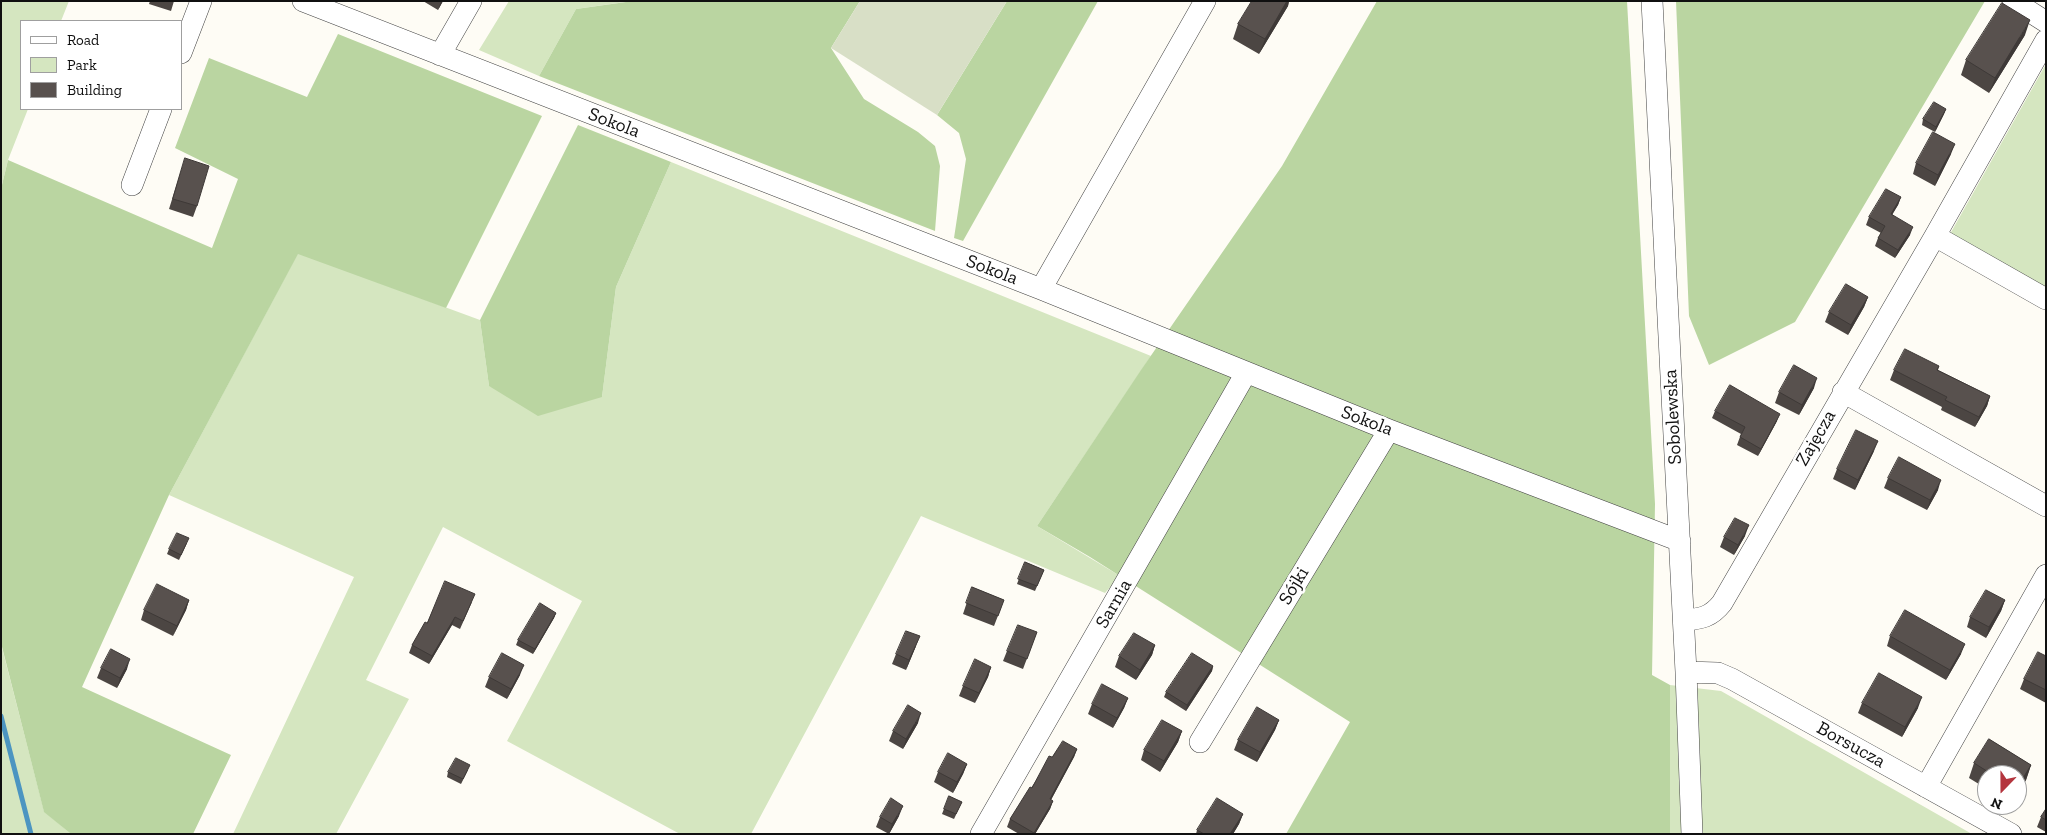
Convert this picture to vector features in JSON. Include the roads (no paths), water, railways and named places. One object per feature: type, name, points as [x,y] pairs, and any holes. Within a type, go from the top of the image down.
[{"type":"street","points":[[182,50],[200,1]]},
{"type":"street","name":"Sokola","points":[[303,1],[1041,289],[1389,430],[1680,541]]},
{"type":"street","points":[[440,55],[471,1]]},
{"type":"street","points":[[1041,289],[1205,1]]},
{"type":"street","name":"Sobolewska","points":[[1652,1],[1684,620],[1692,834]]},
{"type":"street","points":[[2014,1],[2046,22]]},
{"type":"street","name":"Zajęcza","points":[[1684,620],[1705,618],[1715,612],[1722,603],[2046,40]]},
{"type":"street","points":[[132,185],[160,110]]},
{"type":"street","points":[[1934,236],[2046,299]]},
{"type":"street","name":"Sarnia","points":[[981,834],[1246,373]]},
{"type":"street","points":[[1843,392],[2046,506]]},
{"type":"street","name":"Sójki","points":[[1200,742],[1389,430]]},
{"type":"street","points":[[1926,787],[2046,575]]},
{"type":"street","name":"Borsucza","points":[[1686,672],[1718,673],[1732,678],[2003,832]]},
{"type":"waterway","points":[[1,716],[31,834]]}]
